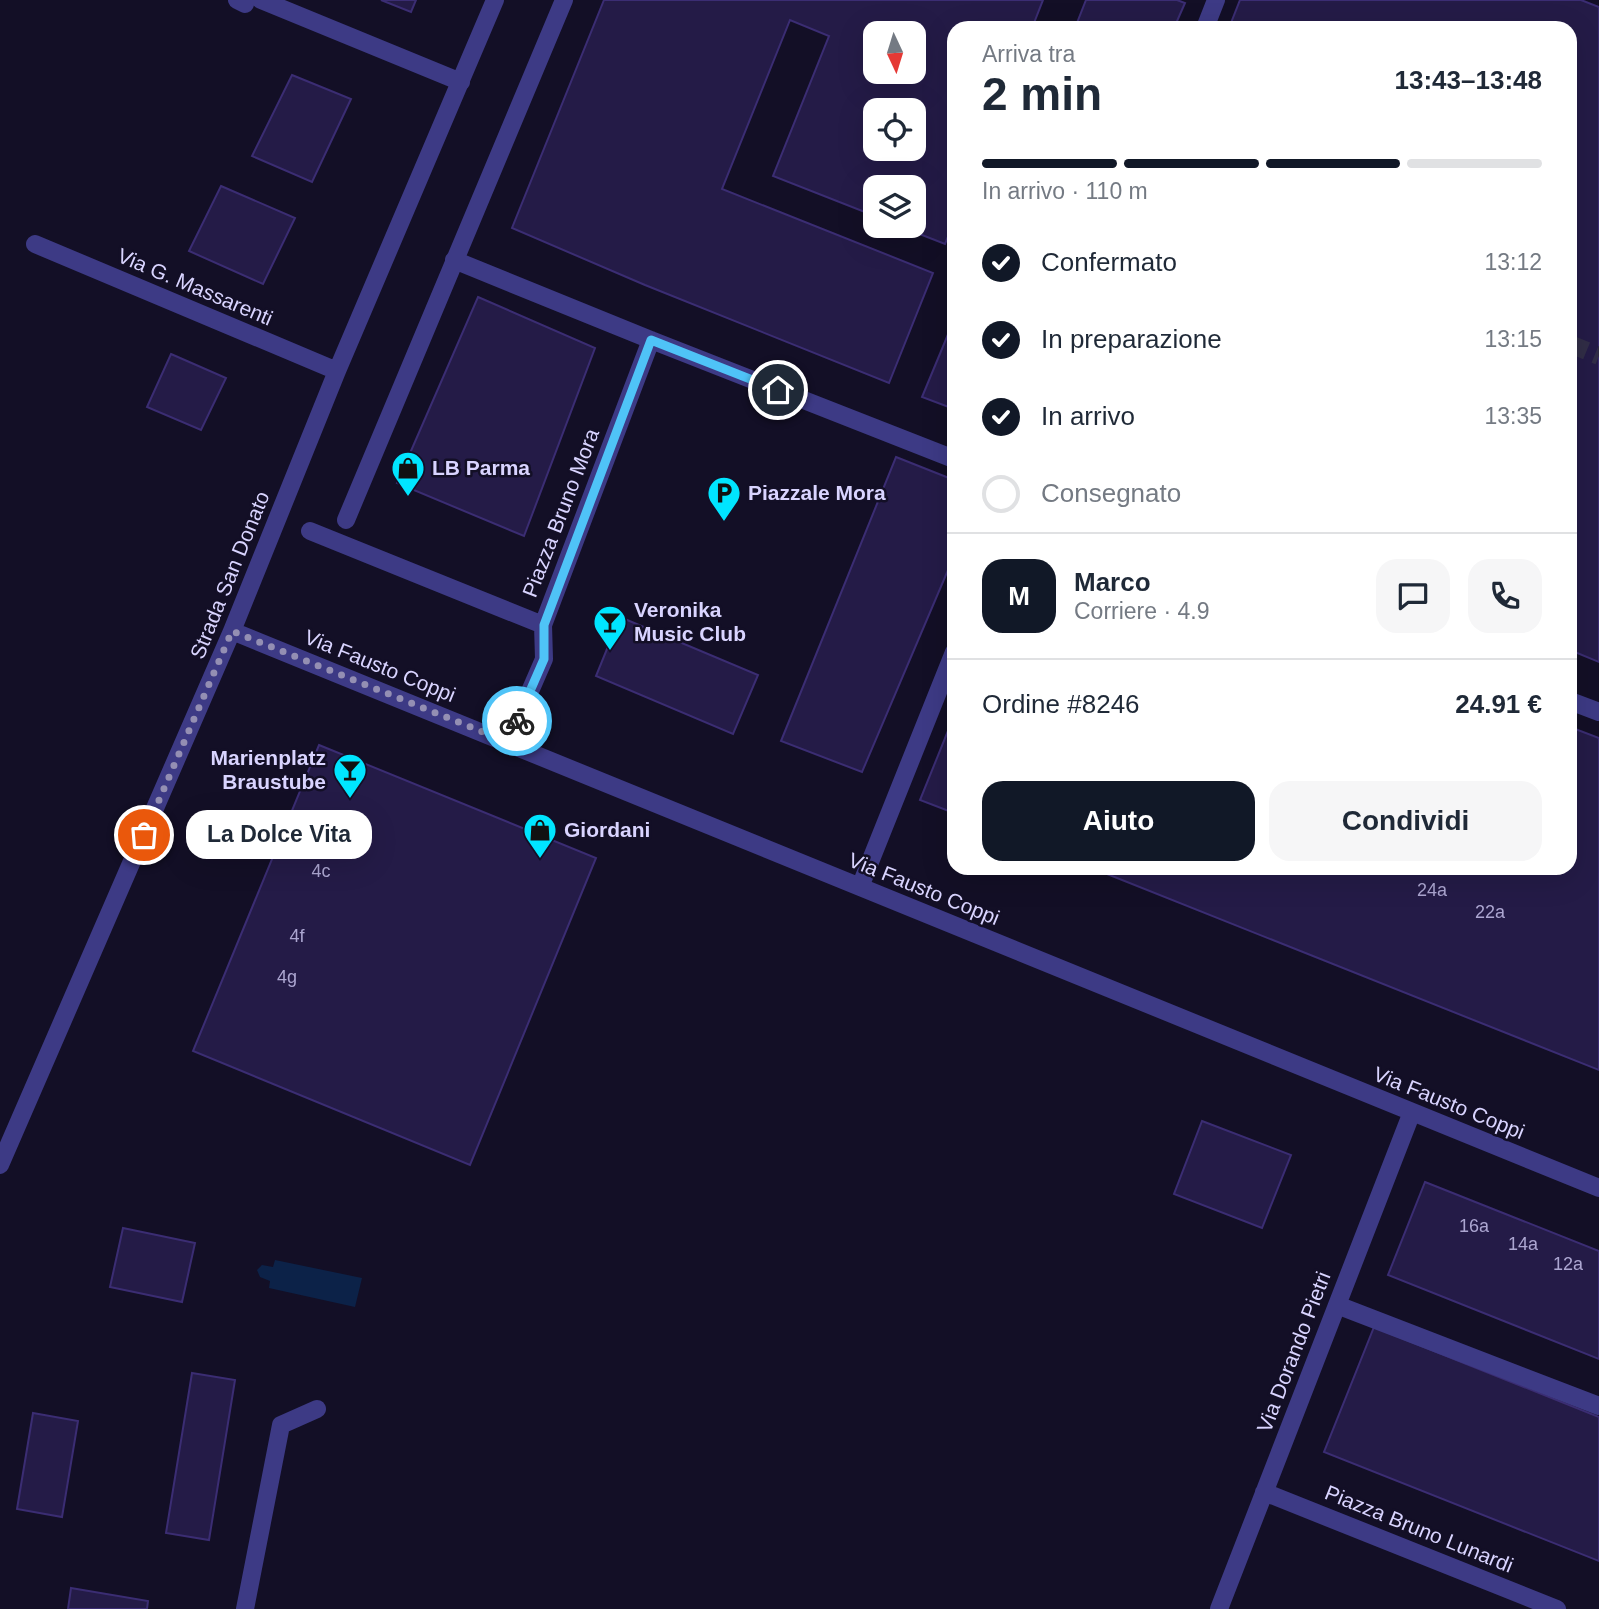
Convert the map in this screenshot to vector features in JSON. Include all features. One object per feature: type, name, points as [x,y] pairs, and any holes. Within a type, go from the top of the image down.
[{"type":"street","name":"Strada San Donato","points":[[0,1165],[232,631],[337,371],[495,0]]},
{"type":"street","points":[[346,520],[564,0]]},
{"type":"street","points":[[1208,21],[1216,0]]},
{"type":"street","points":[[248,1],[461,82]]},
{"type":"street","name":"Via G. Massarenti","points":[[35,244],[337,371]]},
{"type":"street","points":[[454,260],[947,456]]},
{"type":"street","name":"Piazza Bruno Mora","points":[[310,531],[544,625],[651,340]]},
{"type":"street","points":[[508,742],[544,659],[544,625]]},
{"type":"street","name":"Via Fausto Coppi","points":[[232,631],[1599,1188]]},
{"type":"street","points":[[860,887],[947,670]]},
{"type":"street","points":[[1577,704],[1599,712]]},
{"type":"street","name":"Via Dorando Pietri","points":[[1219,1609],[1412,1112]]},
{"type":"street","points":[[1337,1305],[1599,1406]]},
{"type":"street","points":[[245,1609],[281,1425],[317,1409]]},
{"type":"street","name":"Piazza Bruno Lunardi","points":[[1264,1492],[1557,1609]]},
{"type":"water","points":[[275,1260],[362,1278],[355,1307],[269,1288],[270,1281],[260,1277],[257,1270],[262,1265],[273,1267]]},
{"type":"building","points":[[381,0],[416,0],[411,12]]},
{"type":"building","points":[[604,0],[1043,0],[1035,21],[947,21],[945,244],[926,237],[926,175],[863,175],[863,211],[773,176],[829,36],[790,20],[722,189],[933,273],[889,383],[645,285],[512,228]]},
{"type":"building","points":[[1086,0],[1177,0],[1185,3],[1177,21],[1078,21]]},
{"type":"building","points":[[1240,0],[1581,0],[1599,7],[1599,662],[1577,653],[1577,21],[1232,21]]},
{"type":"building","points":[[292,75],[351,99],[312,182],[252,156]]},
{"type":"building","points":[[221,186],[295,218],[263,284],[189,251]]},
{"type":"building","points":[[478,297],[595,348],[524,536],[397,483]]},
{"type":"building","points":[[947,337],[947,406],[922,397]]},
{"type":"building","points":[[171,354],[226,378],[201,430],[147,407]]},
{"type":"building","points":[[896,457],[947,477],[947,572],[862,772],[781,741]]},
{"type":"building","points":[[620,617],[758,675],[733,734],[596,676]]},
{"type":"building","points":[[1577,730],[1599,738],[1599,1070],[1110,875],[1577,875]]},
{"type":"building","points":[[947,733],[947,810],[920,800]]},
{"type":"building","points":[[319,745],[596,858],[470,1165],[193,1051]]},
{"type":"building","points":[[1202,1121],[1291,1155],[1262,1228],[1174,1194]]},
{"type":"building","points":[[1425,1182],[1599,1251],[1599,1359],[1388,1275]]},
{"type":"building","points":[[123,1228],[195,1243],[182,1302],[110,1287]]},
{"type":"building","points":[[1374,1327],[1599,1417],[1599,1561],[1324,1452]]},
{"type":"building","points":[[192,1373],[235,1380],[209,1540],[166,1533]]},
{"type":"building","points":[[33,1413],[78,1421],[62,1517],[17,1509]]},
{"type":"building","points":[[71,1588],[148,1601],[147,1609],[68,1609]]},
{"type":"tunnel","points":[[1577,347],[1599,356]]},
{"type":"way so far","points":[[144,835],[232,631],[508,742],[517,721]]},
{"type":"place","name":"LB Parma","points":[[408,498]]},
{"type":"place","name":"Piazzale Mora","points":[[724,523]]},
{"type":"place","name":"Veronika Music Club","points":[[610,652]]},
{"type":"place","name":"Marienplatz Braustube","points":[[350,800]]},
{"type":"place","name":"La Dolce Vita","points":[[144,835]]},
{"type":"place","name":"Giordani","points":[[540,860]]},
{"type":"route","points":[[517,721],[544,659],[544,625],[651,340],[778,390]]}]
